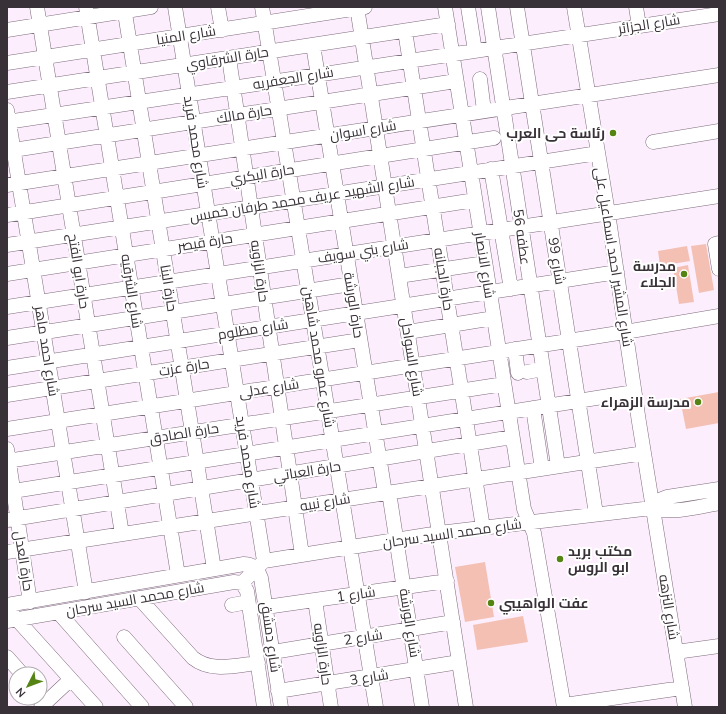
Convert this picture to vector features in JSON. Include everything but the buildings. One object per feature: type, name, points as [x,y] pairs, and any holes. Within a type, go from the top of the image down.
[{"type":"street","name":"حارة ابو الفتح","points":[[37,7],[122,534]]},
{"type":"street","points":[[7,30],[40,24],[87,12],[151,7]]},
{"type":"street","name":"شارع محمد فريد","points":[[175,7],[251,480],[256,513],[260,565]]},
{"type":"street","points":[[218,7],[222,30]]},
{"type":"street","name":"شارع عمرو محمد شاهين","points":[[262,7],[376,707]]},
{"type":"street","name":"شارع المنيا","points":[[7,63],[265,23],[307,12],[360,7]]},
{"type":"street","name":"شارع السواحل","points":[[360,7],[362,37],[370,94],[466,707]]},
{"type":"street","name":"شارع الانصار","points":[[445,7],[524,509],[534,533],[564,706]]},
{"type":"street","points":[[468,7],[475,51]]},
{"type":"street","name":"عطفه 56","points":[[488,7],[529,286],[558,466]]},
{"type":"street","name":"شارع 99","points":[[517,7],[596,514]]},
{"type":"street","name":"شارع المشير احمد اسماعيل على","points":[[574,7],[608,213],[652,508]]},
{"type":"street","points":[[636,7],[639,26]]},
{"type":"street","name":"حارة البنا","points":[[125,9],[214,569]]},
{"type":"street","name":"شارع الشرقيه","points":[[87,12],[178,575]]},
{"type":"street","name":"شارع الجزائر","points":[[578,35],[719,14]]},
{"type":"street","name":"حارة الشرقاوي","points":[[7,92],[448,24]]},
{"type":"street","name":"حارة الجبانه","points":[[405,31],[483,528]]},
{"type":"street","name":"شارع الجعفريه","points":[[8,118],[54,115],[578,35]]},
{"type":"street","name":"حارة الورشة","points":[[313,45],[379,459],[397,540]]},
{"type":"street","name":"حارة الزاويه","points":[[229,58],[302,555]]},
{"type":"street","name":"شارع اسوان","points":[[13,184],[719,74]]},
{"type":"street","points":[[480,79],[484,111]]},
{"type":"street","name":"حارة مالك","points":[[10,151],[456,81]]},
{"type":"street","name":"شارع احمد ماهر","points":[[8,118],[13,184],[24,212],[86,592]]},
{"type":"street","points":[[653,142],[719,131]]},
{"type":"street","name":"حارة البكري","points":[[7,215],[494,138]]},
{"type":"street","name":"شارع الشهيد عريف محمد طرفان خميس","points":[[7,245],[598,153]]},
{"type":"street","points":[[491,170],[511,289]]},
{"type":"street","name":"شارع بني سويف","points":[[7,307],[719,196]]},
{"type":"street","name":"حارة قيصر","points":[[7,274],[475,200]]},
{"type":"street","points":[[719,243],[715,244],[719,269]]},
{"type":"street","points":[[399,276],[485,263]]},
{"type":"street","name":"شارع مظلوم","points":[[7,368],[617,272]]},
{"type":"street","points":[[7,338],[351,284]]},
{"type":"street","name":"شارع عدلى","points":[[7,429],[539,345],[625,332],[681,326],[719,316]]},
{"type":"street","points":[[408,332],[494,318]]},
{"type":"street","name":"حارة عزت","points":[[7,395],[360,340]]},
{"type":"street","points":[[515,349],[522,372],[543,369]]},
{"type":"street","name":"حارة الصادق","points":[[8,457],[63,452],[504,384]]},
{"type":"street","points":[[10,491],[634,392]]},
{"type":"street","points":[[533,408],[542,469]]},
{"type":"street","name":"حارة العباتي","points":[[12,519],[512,437]]},
{"type":"street","name":"شارع نبيه","points":[[7,552],[644,452]]},
{"type":"street","name":"حارة العدل","points":[[8,457],[12,519],[22,550],[30,602]]},
{"type":"street","name":"شارع محمد السيد سرحان","points":[[652,508],[662,499],[667,497],[719,489]]},
{"type":"street","name":"شارع محمد السيد سرحان","points":[[7,605],[246,563],[260,565],[302,555],[439,533],[652,508],[672,511],[719,503]]},
{"type":"street","name":"شارع النزهه","points":[[652,508],[685,707]]},
{"type":"street","name":"شارع الورشة","points":[[397,540],[422,707]]},
{"type":"street","points":[[242,583],[260,565]]},
{"type":"street","name":"شارع دمشق","points":[[260,565],[281,707]]},
{"type":"street","name":"شارع 1","points":[[266,607],[447,581]]},
{"type":"street","name":"شارع محمد السيد سرحان","points":[[10,617],[58,612],[234,582],[242,583]]},
{"type":"street","name":"شارع دمشق","points":[[242,583],[246,588],[264,707]]},
{"type":"street","points":[[139,598],[193,658],[202,664],[216,668],[258,663]]},
{"type":"street","name":"حارة الزاويه","points":[[315,600],[331,707]]},
{"type":"street","points":[[232,605],[248,602]]},
{"type":"street","points":[[58,612],[142,707]]},
{"type":"street","points":[[10,617],[71,679],[96,707]]},
{"type":"street","name":"شارع 2","points":[[273,652],[453,622]]},
{"type":"street","points":[[124,637],[186,707]]},
{"type":"street","points":[[676,652],[719,646]]},
{"type":"street","points":[[7,657],[15,666]]},
{"type":"street","name":"شارع 3","points":[[278,691],[459,662]]},
{"type":"street","points":[[48,699],[71,679]]},
{"type":"street","points":[[564,706],[682,688]]},
{"type":"shaded area","points":[[706,244],[714,290],[699,293],[691,246]]},
{"type":"shaded area","points":[[687,246],[690,261],[660,266],[658,251]]},
{"type":"shaded area","points":[[688,265],[694,302],[679,304],[673,268]]},
{"type":"shaded area","points":[[719,392],[719,423],[686,429],[680,399]]},
{"type":"shaded area","points":[[485,562],[494,617],[465,622],[455,567]]},
{"type":"shaded area","points":[[523,616],[528,642],[477,650],[473,625]]},
{"type":"place","name":"رئاسة حى العرب","points":[[613,133]]},
{"type":"place","name":"مدرسة الجلاء","points":[[684,274]]},
{"type":"place","name":"مدرسة الزهراء","points":[[698,402]]},
{"type":"place","name":"مكتب بريد ابو الروس","points":[[560,559]]},
{"type":"place","name":"عفت الواهيبي","points":[[491,603]]}]
